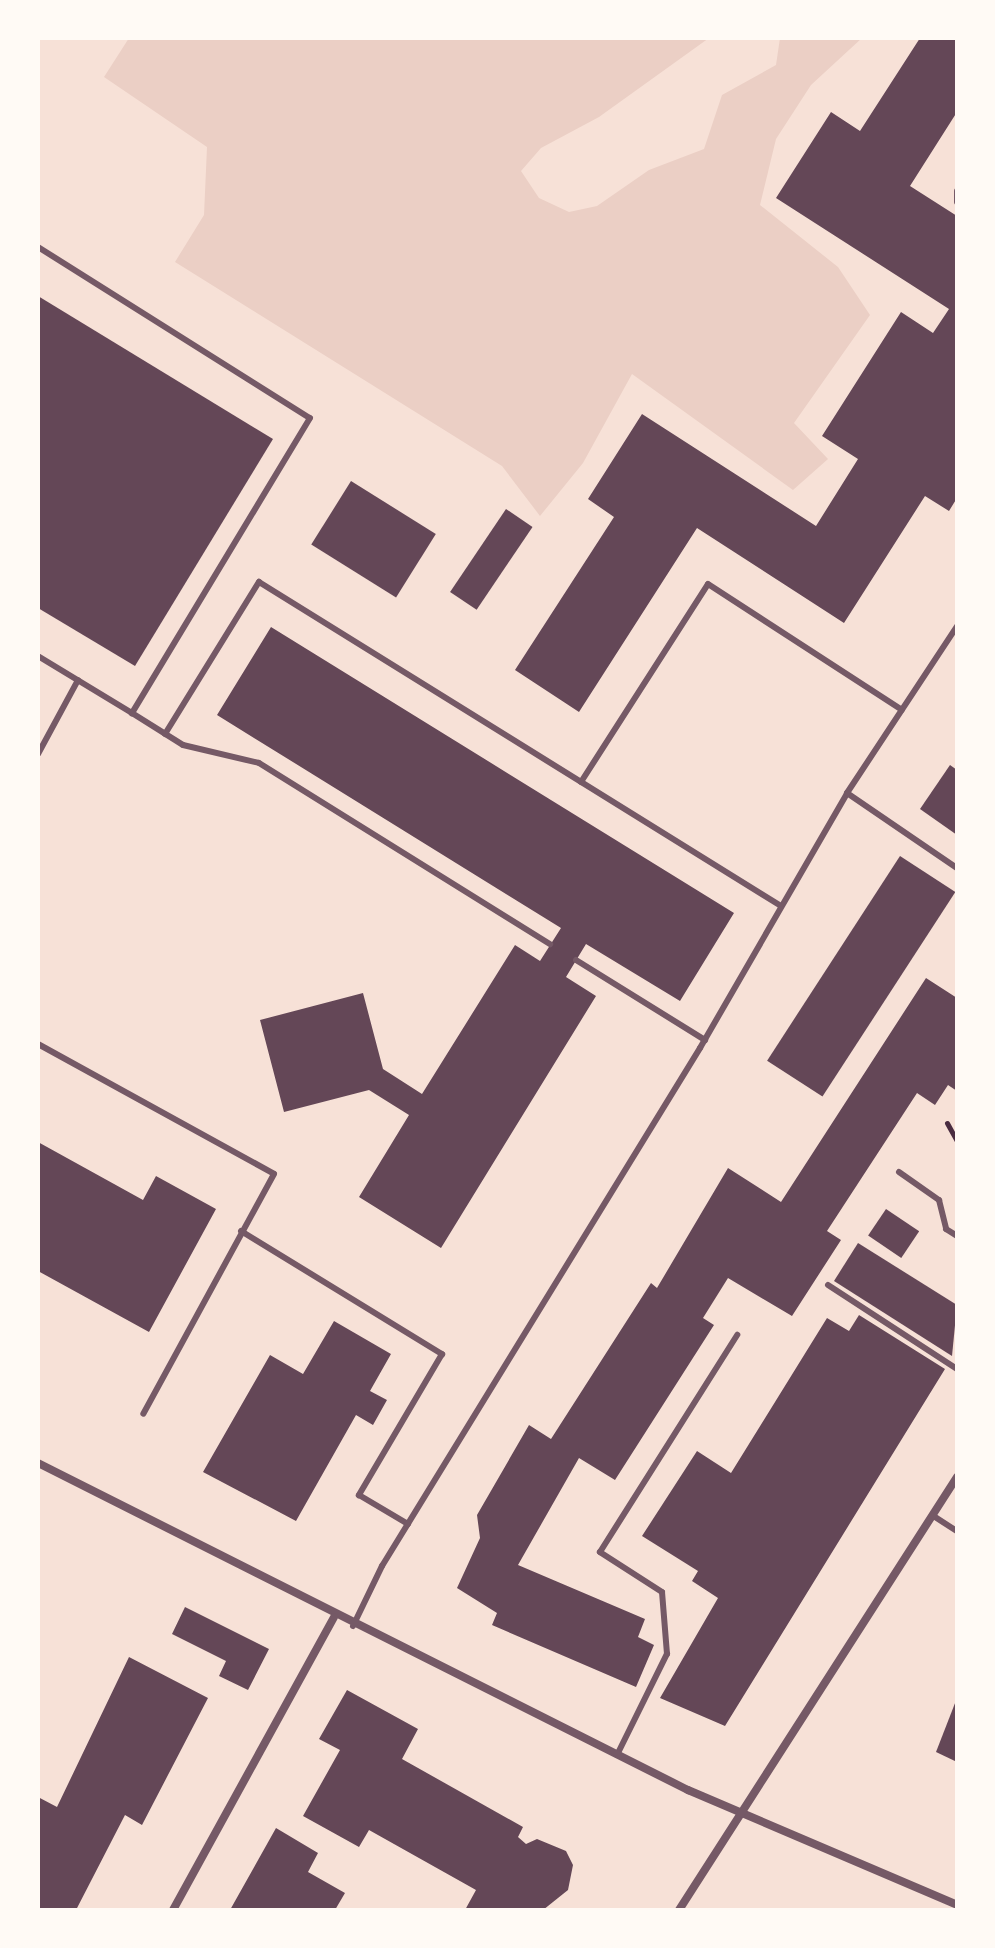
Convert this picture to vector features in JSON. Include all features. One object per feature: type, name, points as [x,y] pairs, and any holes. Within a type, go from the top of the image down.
[{"type":"street","points":[[38,1463],[334,1617],[617,1755],[741,1813],[957,1905]]},
{"type":"street","points":[[679,1910],[957,1477]]},
{"type":"street","points":[[173,1910],[334,1617]]},
{"type":"lane","points":[[957,191],[957,202]]},
{"type":"lane","points":[[38,247],[310,418],[132,713]]},
{"type":"lane","points":[[165,734],[259,582],[781,906]]},
{"type":"lane","points":[[581,782],[708,584],[902,710]]},
{"type":"lane","points":[[353,1626],[408,1524],[705,1040],[847,793],[957,626]]},
{"type":"lane","points":[[38,656],[165,734],[259,763],[550,944]]},
{"type":"lane","points":[[38,754],[78,680]]},
{"type":"lane","points":[[847,793],[957,868]]},
{"type":"lane","points":[[576,960],[705,1040]]},
{"type":"lane","points":[[38,1044],[274,1174],[143,1414]]},
{"type":"lane","points":[[899,1172],[939,1200],[946,1229],[957,1236]]},
{"type":"lane","points":[[241,1231],[442,1354],[359,1495],[408,1524]]},
{"type":"lane","points":[[828,1285],[957,1369]]},
{"type":"lane","points":[[617,1755],[667,1654],[662,1592],[600,1552],[737,1335]]},
{"type":"lane","points":[[932,1515],[957,1531]]},
{"type":"path","points":[[947,1123],[957,1141]]},
{"type":"shaded area","points":[[129,38],[709,38],[599,117],[541,148],[521,171],[539,198],[569,212],[597,206],[649,170],[704,149],[722,95],[776,65],[780,38],[862,38],[811,85],[776,139],[760,205],[838,267],[870,315],[794,423],[828,459],[793,490],[632,374],[583,463],[540,516],[502,466],[175,262],[204,215],[207,147],[104,77]]},
{"type":"building","points":[[920,38],[957,38],[957,112],[910,186],[957,216],[957,498],[949,511],[925,496],[844,623],[697,528],[579,712],[515,670],[614,517],[588,499],[642,414],[816,526],[858,459],[822,436],[901,312],[933,333],[949,309],[776,198],[831,112],[860,131]]},
{"type":"building","points":[[38,296],[273,439],[135,666],[38,608]]},
{"type":"building","points":[[351,481],[436,534],[396,598],[311,545]]},
{"type":"building","points":[[506,509],[533,527],[477,610],[450,592]]},
{"type":"building","points":[[271,627],[734,913],[680,1001],[586,944],[566,977],[596,996],[441,1248],[359,1197],[409,1115],[369,1090],[284,1112],[260,1020],[363,993],[383,1069],[422,1094],[515,945],[540,961],[561,928],[217,715]]},
{"type":"building","points":[[950,765],[957,770],[957,835],[920,809]]},
{"type":"building","points":[[900,856],[955,892],[822,1097],[767,1061]]},
{"type":"building","points":[[926,978],[957,998],[957,1091],[948,1085],[935,1105],[917,1093],[827,1231],[841,1240],[792,1316],[728,1278],[703,1318],[714,1325],[615,1480],[579,1458],[518,1565],[645,1619],[638,1637],[654,1645],[636,1687],[492,1625],[497,1613],[457,1588],[480,1538],[477,1515],[529,1425],[551,1439],[651,1283],[657,1288],[728,1168],[781,1202]]},
{"type":"building","points":[[38,1142],[143,1200],[156,1176],[216,1209],[149,1332],[38,1271]]},
{"type":"building","points":[[886,1209],[919,1231],[901,1258],[868,1236]]},
{"type":"building","points":[[858,1243],[957,1305],[952,1356],[834,1281]]},
{"type":"building","points":[[859,1315],[945,1369],[725,1726],[660,1698],[718,1598],[692,1581],[698,1571],[642,1536],[697,1451],[731,1473],[827,1318],[849,1331]]},
{"type":"building","points":[[334,1321],[391,1354],[370,1391],[387,1400],[373,1425],[356,1415],[296,1521],[203,1472],[270,1355],[303,1374]]},
{"type":"building","points":[[185,1607],[269,1649],[248,1690],[219,1676],[226,1661],[172,1634]]},
{"type":"building","points":[[129,1657],[208,1698],[142,1825],[125,1815],[76,1910],[38,1910],[38,1797],[57,1807]]},
{"type":"building","points":[[347,1690],[418,1729],[402,1759],[523,1827],[518,1837],[526,1844],[537,1839],[566,1851],[573,1865],[568,1890],[543,1910],[465,1910],[476,1890],[369,1830],[359,1847],[303,1816],[340,1750],[319,1739]]},
{"type":"building","points":[[957,1698],[957,1762],[936,1752]]},
{"type":"building","points":[[276,1828],[318,1853],[308,1872],[345,1893],[335,1910],[230,1910]]}]
